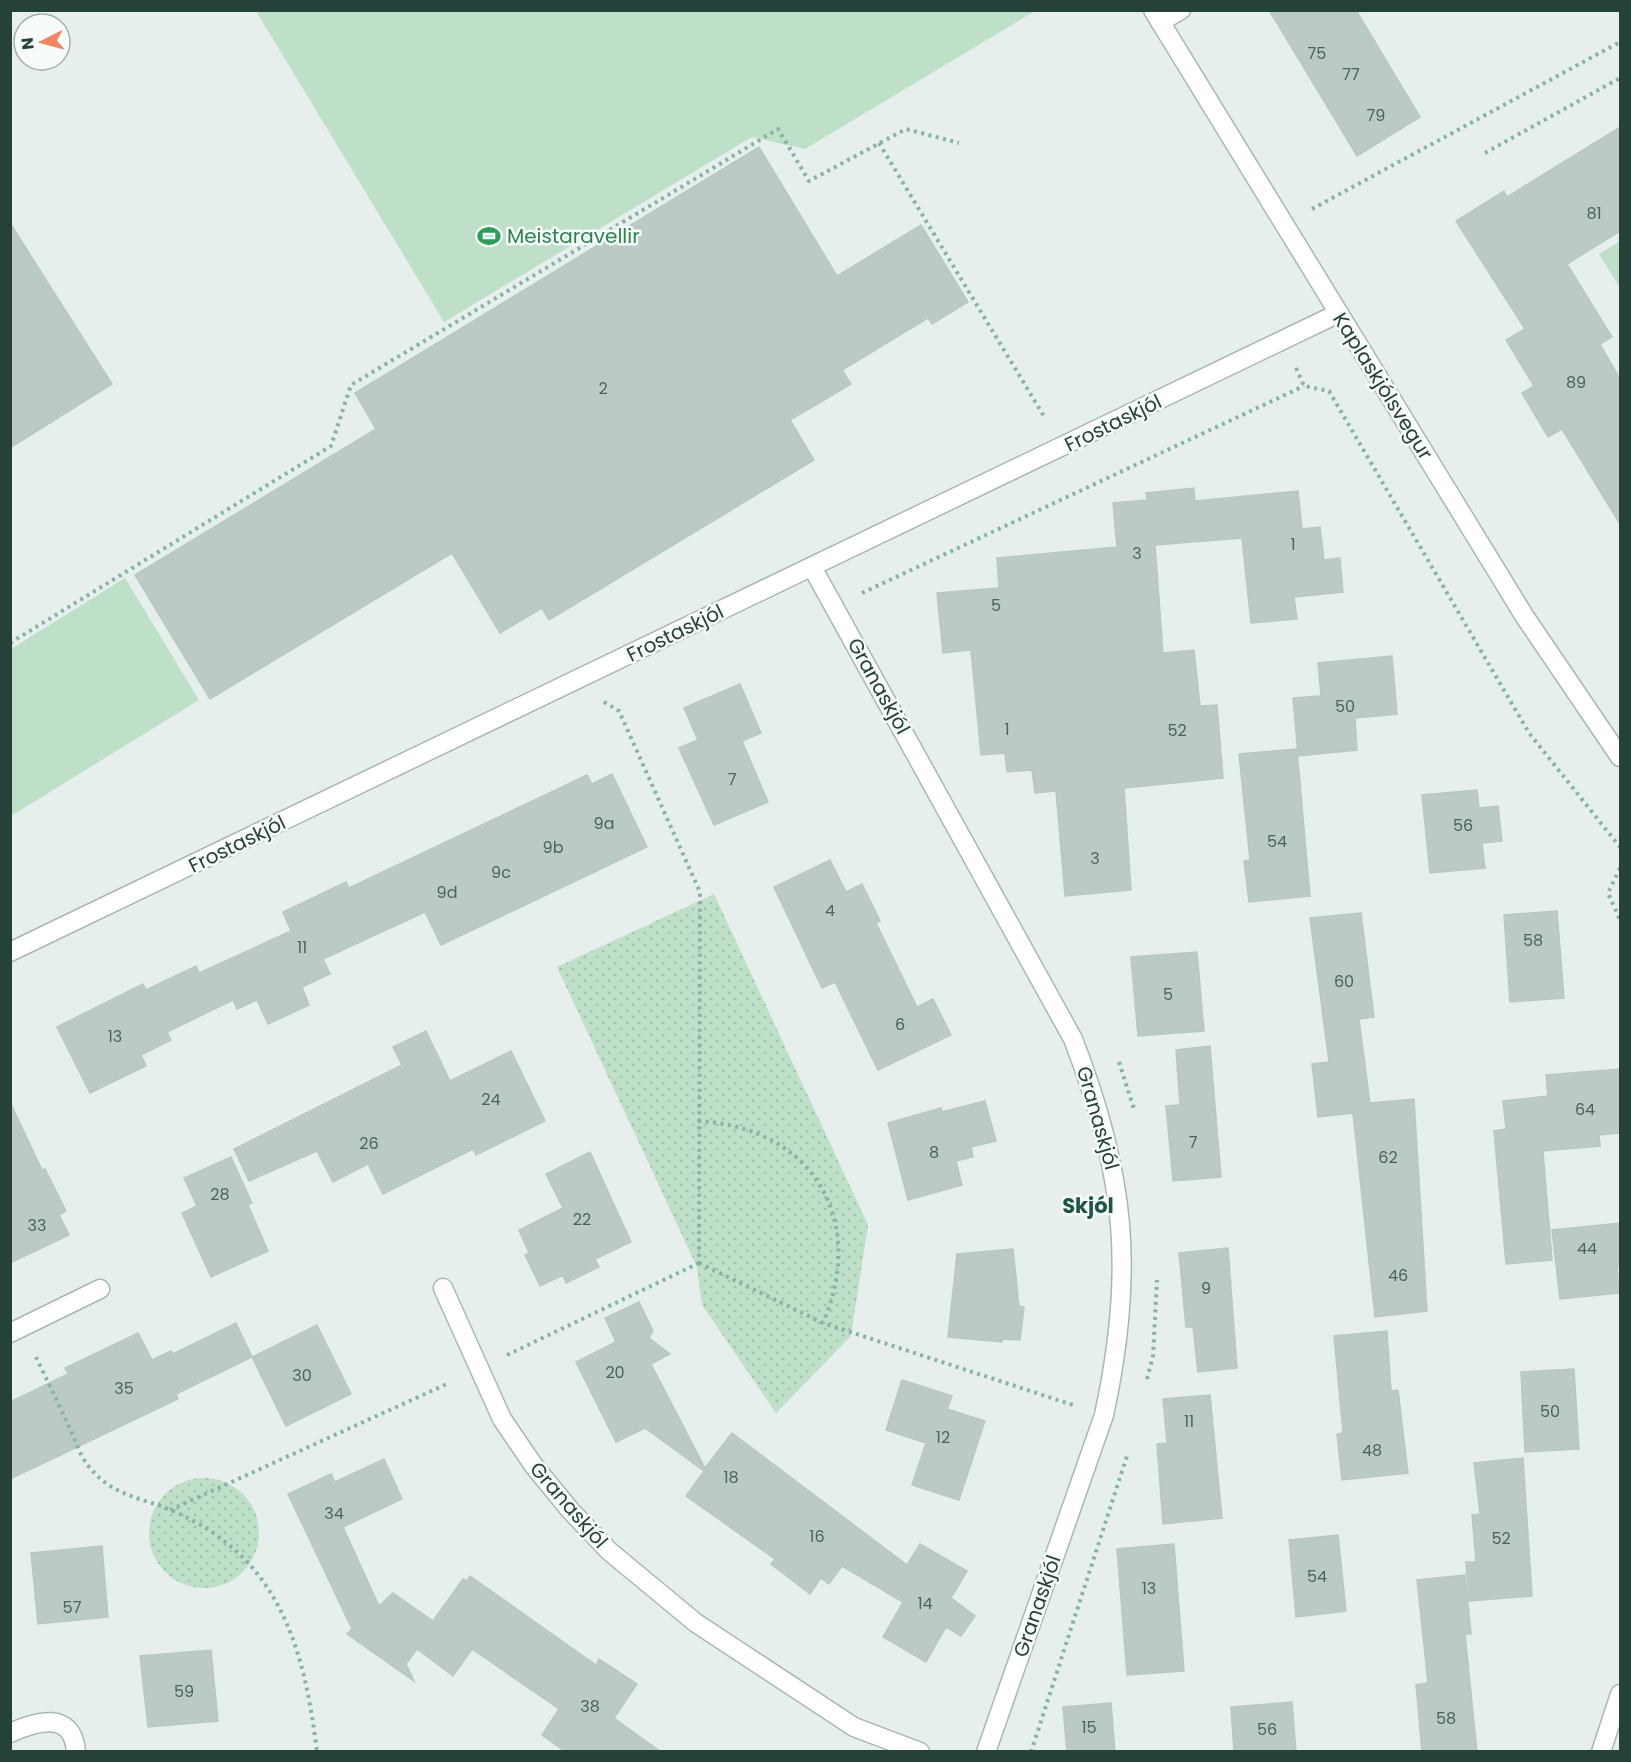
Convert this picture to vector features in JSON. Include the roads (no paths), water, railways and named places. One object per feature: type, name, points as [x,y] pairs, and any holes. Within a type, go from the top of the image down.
[{"type":"street","points":[[1156,16],[1181,10]]},
{"type":"street","name":"Kaplaskjólsvegur","points":[[1156,16],[1525,617],[1620,757]]},
{"type":"street","name":"Frostaskjól","points":[[10,952],[1338,313]]},
{"type":"street","name":"Granaskjól","points":[[812,567],[1046,986],[1073,1039],[1095,1095],[1111,1152],[1119,1205],[1123,1257],[1122,1311],[1116,1363],[1104,1415],[986,1752]]},
{"type":"street","name":"Granaskjól","points":[[443,1288],[502,1419],[534,1466],[593,1535],[651,1588],[696,1623],[854,1727],[920,1752]]},
{"type":"street","points":[[16,1331],[100,1289]]},
{"type":"street","points":[[1601,1752],[1620,1694]]},
{"type":"street","points":[[10,1733],[33,1722],[56,1723],[71,1734],[76,1742],[76,1752]]},
{"type":"place","name":"Meistaravellir","points":[[489,236]]},
{"type":"district","name":"Skjól","points":[[1088,1205]]}]
